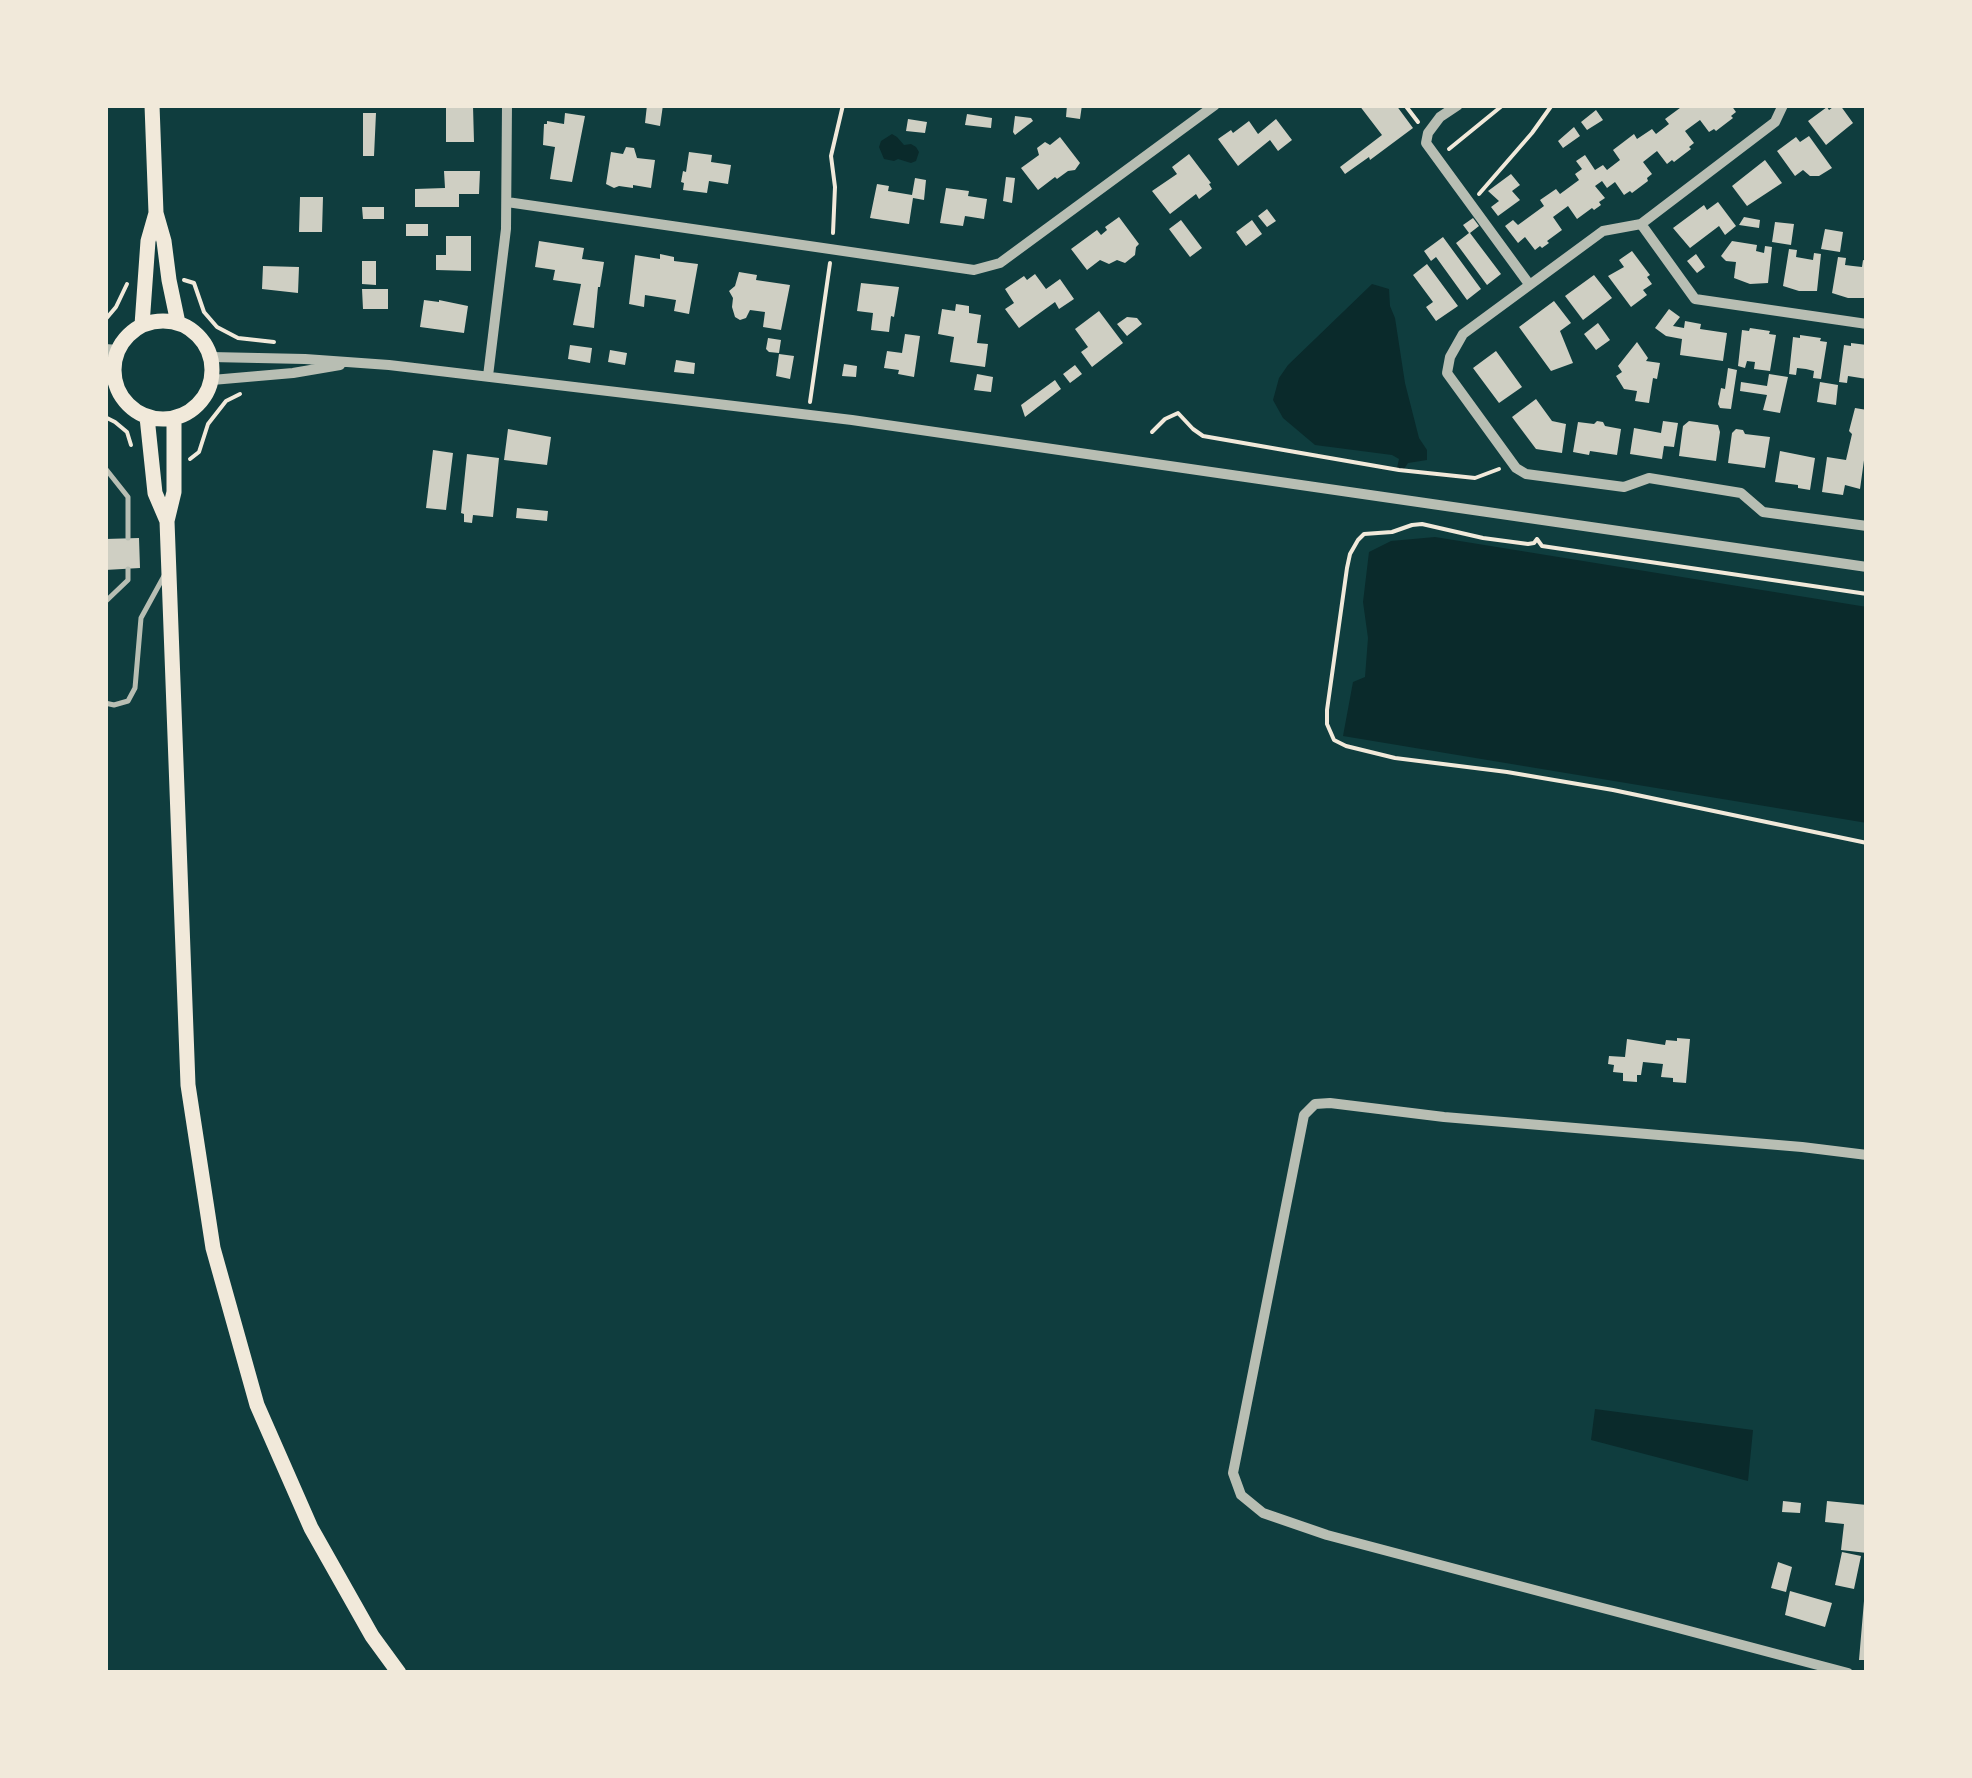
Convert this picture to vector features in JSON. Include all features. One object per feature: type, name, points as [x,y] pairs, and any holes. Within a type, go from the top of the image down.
[{"type":"main road","points":[[152,105],[156,213],[178,323]]},
{"type":"main road","points":[[142,326],[148,241],[156,213]]},
{"type":"main road","points":[[160,320],[178,323],[193,330],[204,342],[211,358],[212,380],[207,394],[188,413],[174,418],[147,417],[133,409],[110,380],[114,366],[111,350],[142,326],[160,320]]},
{"type":"main road","points":[[147,417],[155,493],[167,521]]},
{"type":"main road","points":[[174,418],[174,492],[167,521],[188,1085],[213,1248],[257,1405],[288,1476],[311,1528],[372,1636],[399,1673]]},
{"type":"street","points":[[488,376],[507,202],[508,105]]},
{"type":"street","points":[[507,202],[974,270],[1000,263],[1214,105]]},
{"type":"street","points":[[1458,105],[1440,117],[1428,133],[1426,144],[1528,284]]},
{"type":"street","points":[[1783,105],[1775,122],[1641,224],[1603,231],[1463,334],[1450,357],[1447,373],[1516,468],[1526,474],[1624,488],[1649,478],[1741,493],[1763,512],[1867,526]]},
{"type":"street","points":[[1641,224],[1695,298],[1867,324]]},
{"type":"street","points":[[211,358],[355,362],[906,427],[1867,567]]},
{"type":"street","points":[[212,380],[355,362]]},
{"type":"street","points":[[1848,1673],[1327,1535],[1263,1513],[1241,1495],[1234,1473],[1304,1115],[1315,1104],[1867,1155]]},
{"type":"lane","points":[[105,468],[128,497],[128,538]]},
{"type":"lane","points":[[105,703],[128,701],[135,688],[141,618],[168,568]]},
{"type":"lane","points":[[105,602],[128,580],[128,569]]},
{"type":"path","points":[[810,404],[832,250],[831,156],[843,105]]},
{"type":"path","points":[[1405,105],[1428,133]]},
{"type":"path","points":[[1437,158],[1503,105]]},
{"type":"path","points":[[1468,202],[1481,192],[1552,105]]},
{"type":"path","points":[[105,320],[128,281],[146,280]]},
{"type":"path","points":[[169,280],[194,283],[204,312],[217,328],[238,338],[287,344]]},
{"type":"path","points":[[174,462],[193,458],[208,424],[226,401],[247,390]]},
{"type":"path","points":[[1152,432],[1165,418],[1178,413],[1204,436],[1400,470],[1476,478],[1512,462]]},
{"type":"path","points":[[105,418],[127,432],[134,455],[141,462],[152,462]]},
{"type":"path","points":[[1867,594],[1542,546],[1537,539],[1528,544],[1483,538],[1422,524],[1364,534],[1354,544],[1347,568],[1327,724],[1334,740],[1395,758],[1613,790],[1867,843]]},
{"type":"water","points":[[892,134],[904,145],[916,147],[916,161],[884,159],[879,147]]},
{"type":"water","points":[[1372,284],[1389,289],[1405,383],[1419,438],[1427,450],[1427,460],[1408,463],[1404,469],[1397,468],[1399,459],[1392,455],[1315,445],[1283,418],[1273,400],[1279,378],[1288,365]]},
{"type":"water","points":[[1435,537],[1867,607],[1867,823],[1343,736],[1353,682],[1365,677],[1368,638],[1363,602],[1369,552],[1391,541]]},
{"type":"water","points":[[1595,1409],[1753,1430],[1748,1481],[1591,1440]]},
{"type":"building","points":[[647,105],[663,105],[660,126],[645,123]]},
{"type":"building","points":[[1067,105],[1082,105],[1080,119],[1066,117]]},
{"type":"building","points":[[1359,105],[1396,105],[1413,128],[1345,174],[1340,167],[1382,135]]},
{"type":"building","points":[[1684,105],[1731,105],[1736,112],[1716,131],[1709,132],[1700,120],[1685,131],[1694,143],[1674,162],[1667,164],[1657,151],[1643,162],[1652,174],[1648,181],[1632,193],[1624,195],[1615,182],[1607,188],[1602,181],[1595,186],[1605,198],[1599,202],[1601,205],[1577,219],[1568,206],[1553,217],[1562,230],[1542,248],[1535,250],[1525,237],[1518,243],[1505,226],[1513,220],[1518,225],[1544,206],[1540,200],[1556,189],[1560,194],[1579,180],[1575,174],[1582,169],[1576,161],[1585,155],[1595,170],[1603,165],[1607,170],[1620,160],[1613,150],[1634,134],[1637,139],[1652,129],[1656,134],[1669,124],[1665,119]]},
{"type":"building","points":[[1836,105],[1853,123],[1826,145],[1808,121]]},
{"type":"building","points":[[446,106],[473,106],[474,142],[446,142]]},
{"type":"building","points":[[1596,110],[1603,120],[1587,130],[1581,122]]},
{"type":"building","points":[[363,113],[376,113],[374,156],[363,156]]},
{"type":"building","points":[[565,113],[585,116],[572,182],[550,179],[555,147],[543,145],[544,124],[564,124]]},
{"type":"building","points":[[967,114],[992,118],[991,128],[965,125]]},
{"type":"building","points":[[1015,116],[1033,121],[1015,135],[1013,132]]},
{"type":"building","points":[[908,119],[927,122],[925,133],[906,131]]},
{"type":"building","points":[[1276,119],[1292,140],[1278,151],[1270,140],[1238,166],[1218,139],[1249,121],[1258,134]]},
{"type":"building","points":[[1574,127],[1580,136],[1563,148],[1558,141]]},
{"type":"building","points":[[1809,136],[1832,168],[1819,176],[1810,176],[1803,170],[1795,176],[1777,151],[1796,137],[1800,142]]},
{"type":"building","points":[[1060,137],[1080,163],[1075,170],[1055,177],[1038,190],[1021,168],[1039,155],[1037,148]]},
{"type":"building","points":[[626,147],[634,148],[637,158],[655,160],[651,188],[614,188],[606,184],[611,152],[623,154]]},
{"type":"building","points":[[689,152],[712,155],[711,162],[731,165],[728,184],[709,181],[707,193],[683,190],[681,182]]},
{"type":"building","points":[[1189,154],[1212,189],[1199,199],[1196,194],[1170,214],[1152,191],[1177,174],[1172,167]]},
{"type":"building","points":[[1765,160],[1782,183],[1747,206],[1732,186]]},
{"type":"building","points":[[444,171],[480,171],[479,194],[459,194],[459,207],[415,207],[415,189],[445,188]]},
{"type":"building","points":[[1511,174],[1520,185],[1512,191],[1520,200],[1498,216],[1491,207],[1499,201],[1488,191]]},
{"type":"building","points":[[1006,177],[1015,178],[1012,203],[1003,201]]},
{"type":"building","points":[[915,178],[926,180],[924,200],[913,198],[909,224],[870,218],[877,184],[889,186],[888,191],[912,195]]},
{"type":"building","points":[[946,188],[969,191],[968,196],[987,199],[984,219],[965,216],[963,226],[940,223]]},
{"type":"building","points":[[300,197],[323,197],[322,232],[299,232]]},
{"type":"building","points":[[1718,202],[1736,226],[1725,235],[1719,226],[1690,248],[1673,228],[1704,205],[1707,210]]},
{"type":"building","points":[[362,207],[384,207],[384,219],[363,219]]},
{"type":"building","points":[[1267,209],[1276,221],[1267,227],[1258,216]]},
{"type":"building","points":[[1119,217],[1139,244],[1135,255],[1125,263],[1100,260],[1087,270],[1071,249],[1097,230],[1101,235]]},
{"type":"building","points":[[1744,217],[1760,220],[1759,228],[1739,225]]},
{"type":"building","points":[[1473,218],[1479,226],[1470,233],[1501,274],[1487,285],[1456,243],[1469,233],[1463,225]]},
{"type":"building","points":[[1181,220],[1202,248],[1190,257],[1169,229]]},
{"type":"building","points":[[1252,220],[1262,234],[1246,246],[1236,232]]},
{"type":"building","points":[[1775,222],[1794,224],[1791,245],[1772,242]]},
{"type":"building","points":[[406,224],[428,224],[428,236],[406,236]]},
{"type":"building","points":[[1825,229],[1843,232],[1840,252],[1821,249]]},
{"type":"building","points":[[446,236],[471,236],[471,271],[436,270],[436,255],[446,255]]},
{"type":"building","points":[[1443,237],[1481,289],[1467,300],[1436,257],[1431,261],[1424,251]]},
{"type":"building","points":[[539,241],[584,248],[582,259],[604,262],[594,328],[573,325],[581,284],[553,280],[555,270],[535,267]]},
{"type":"building","points":[[1732,241],[1757,245],[1756,251],[1764,253],[1765,246],[1772,247],[1768,283],[1750,284],[1734,278],[1736,262],[1721,256]]},
{"type":"building","points":[[1789,249],[1797,250],[1796,257],[1813,260],[1814,253],[1821,254],[1817,291],[1783,286]]},
{"type":"building","points":[[1632,251],[1652,284],[1643,290],[1647,295],[1631,307],[1608,276],[1624,267],[1619,260]]},
{"type":"building","points":[[660,254],[674,257],[674,261],[698,264],[689,314],[674,311],[676,300],[645,295],[644,307],[629,304],[635,255],[660,259]]},
{"type":"building","points":[[1696,254],[1705,267],[1697,273],[1687,261]]},
{"type":"building","points":[[1838,257],[1846,258],[1845,265],[1862,267],[1863,260],[1867,261],[1866,298],[1832,293]]},
{"type":"building","points":[[362,261],[376,261],[376,285],[362,284]]},
{"type":"building","points":[[1427,264],[1458,306],[1436,321],[1426,307],[1433,302],[1413,275]]},
{"type":"building","points":[[263,266],[299,267],[298,293],[262,289]]},
{"type":"building","points":[[739,272],[757,275],[756,280],[790,285],[781,330],[763,327],[765,312],[750,310],[746,318],[735,317],[729,291]]},
{"type":"building","points":[[1035,274],[1046,289],[1060,279],[1074,299],[1059,309],[1055,302],[1019,328],[1005,309],[1014,303],[1005,289],[1024,276],[1027,280]]},
{"type":"building","points":[[1594,275],[1612,298],[1583,320],[1565,296]]},
{"type":"building","points":[[861,283],[899,287],[889,332],[871,330],[873,313],[857,311]]},
{"type":"building","points":[[362,289],[388,289],[388,309],[363,309]]},
{"type":"building","points":[[424,300],[468,306],[464,333],[420,327]]},
{"type":"building","points":[[1554,301],[1571,323],[1560,331],[1573,363],[1551,371],[1519,327]]},
{"type":"building","points":[[956,304],[969,306],[969,313],[981,315],[977,343],[988,344],[985,367],[950,362],[954,337],[938,334],[942,309],[955,311]]},
{"type":"building","points":[[1669,309],[1680,317],[1673,326],[1684,328],[1685,321],[1701,324],[1700,329],[1727,333],[1723,361],[1680,355],[1682,339],[1666,336],[1655,328]]},
{"type":"building","points":[[1099,311],[1123,343],[1092,367],[1081,352],[1088,347],[1075,329]]},
{"type":"building","points":[[1127,317],[1137,318],[1142,324],[1127,336],[1117,324]]},
{"type":"building","points":[[1598,323],[1610,340],[1596,350],[1584,334]]},
{"type":"building","points":[[1750,328],[1776,335],[1770,371],[1754,369],[1755,362],[1747,361],[1745,368],[1738,366],[1742,330]]},
{"type":"building","points":[[905,334],[920,336],[914,377],[884,368],[887,351],[902,353]]},
{"type":"building","points":[[1793,337],[1827,342],[1821,379],[1813,378],[1814,371],[1806,369],[1797,368],[1796,375],[1789,374]]},
{"type":"building","points":[[768,338],[781,340],[779,353],[766,349]]},
{"type":"building","points":[[1637,342],[1648,358],[1646,361],[1660,363],[1649,403],[1635,401],[1637,391],[1624,389],[1616,376],[1622,372],[1618,366]]},
{"type":"building","points":[[570,345],[592,348],[590,363],[568,359]]},
{"type":"building","points":[[1844,345],[1867,345],[1867,379],[1848,376],[1847,383],[1839,382]]},
{"type":"building","points":[[610,350],[627,353],[625,365],[608,362]]},
{"type":"building","points":[[1496,351],[1522,387],[1499,403],[1473,368]]},
{"type":"building","points":[[779,354],[794,356],[790,379],[776,376]]},
{"type":"building","points":[[676,360],[695,363],[694,374],[674,372]]},
{"type":"building","points":[[844,364],[857,366],[856,377],[842,376]]},
{"type":"building","points":[[1075,365],[1082,374],[1070,383],[1063,374]]},
{"type":"building","points":[[1728,368],[1737,370],[1731,409],[1720,408],[1718,404]]},
{"type":"building","points":[[977,374],[993,377],[991,392],[974,390]]},
{"type":"building","points":[[1769,374],[1788,377],[1780,413],[1763,410],[1767,395],[1740,391],[1741,382],[1767,386]]},
{"type":"building","points":[[1055,380],[1061,389],[1025,417],[1021,405]]},
{"type":"building","points":[[1820,382],[1838,385],[1836,405],[1817,402]]},
{"type":"building","points":[[1536,399],[1552,421],[1566,424],[1562,453],[1536,449],[1512,417]]},
{"type":"building","points":[[1855,408],[1867,410],[1867,453],[1860,489],[1845,485],[1843,495],[1822,492],[1827,457],[1846,460]]},
{"type":"building","points":[[1597,421],[1621,429],[1617,455],[1573,452],[1578,422]]},
{"type":"building","points":[[1663,421],[1678,423],[1674,447],[1664,446],[1662,459],[1630,454],[1634,428],[1661,433]]},
{"type":"building","points":[[1689,421],[1718,425],[1716,461],[1679,456],[1683,426]]},
{"type":"building","points":[[508,429],[551,437],[547,465],[504,460]]},
{"type":"building","points":[[1736,429],[1770,437],[1765,468],[1728,463]]},
{"type":"building","points":[[433,450],[453,453],[446,510],[426,508]]},
{"type":"building","points":[[1780,451],[1815,458],[1810,490],[1775,482]]},
{"type":"building","points":[[467,454],[499,458],[493,517],[473,515],[472,523],[464,522],[461,513]]},
{"type":"building","points":[[517,508],[548,511],[547,521],[516,518]]},
{"type":"building","points":[[139,538],[140,568],[105,570],[105,539]]},
{"type":"building","points":[[1627,1039],[1665,1045],[1666,1040],[1690,1039],[1686,1083],[1661,1077],[1663,1064],[1643,1062],[1637,1082],[1623,1081],[1623,1073],[1613,1072],[1614,1065],[1608,1064],[1609,1056],[1625,1057]]},
{"type":"building","points":[[1783,1501],[1801,1503],[1800,1513],[1782,1512]]},
{"type":"building","points":[[1827,1501],[1867,1505],[1867,1553],[1841,1550],[1844,1524],[1825,1522]]},
{"type":"building","points":[[1842,1552],[1861,1556],[1854,1589],[1835,1585]]},
{"type":"building","points":[[1778,1562],[1792,1567],[1786,1592],[1771,1588]]},
{"type":"building","points":[[1790,1591],[1832,1603],[1825,1627],[1785,1615]]},
{"type":"building","points":[[1864,1601],[1867,1660],[1859,1660]]}]
